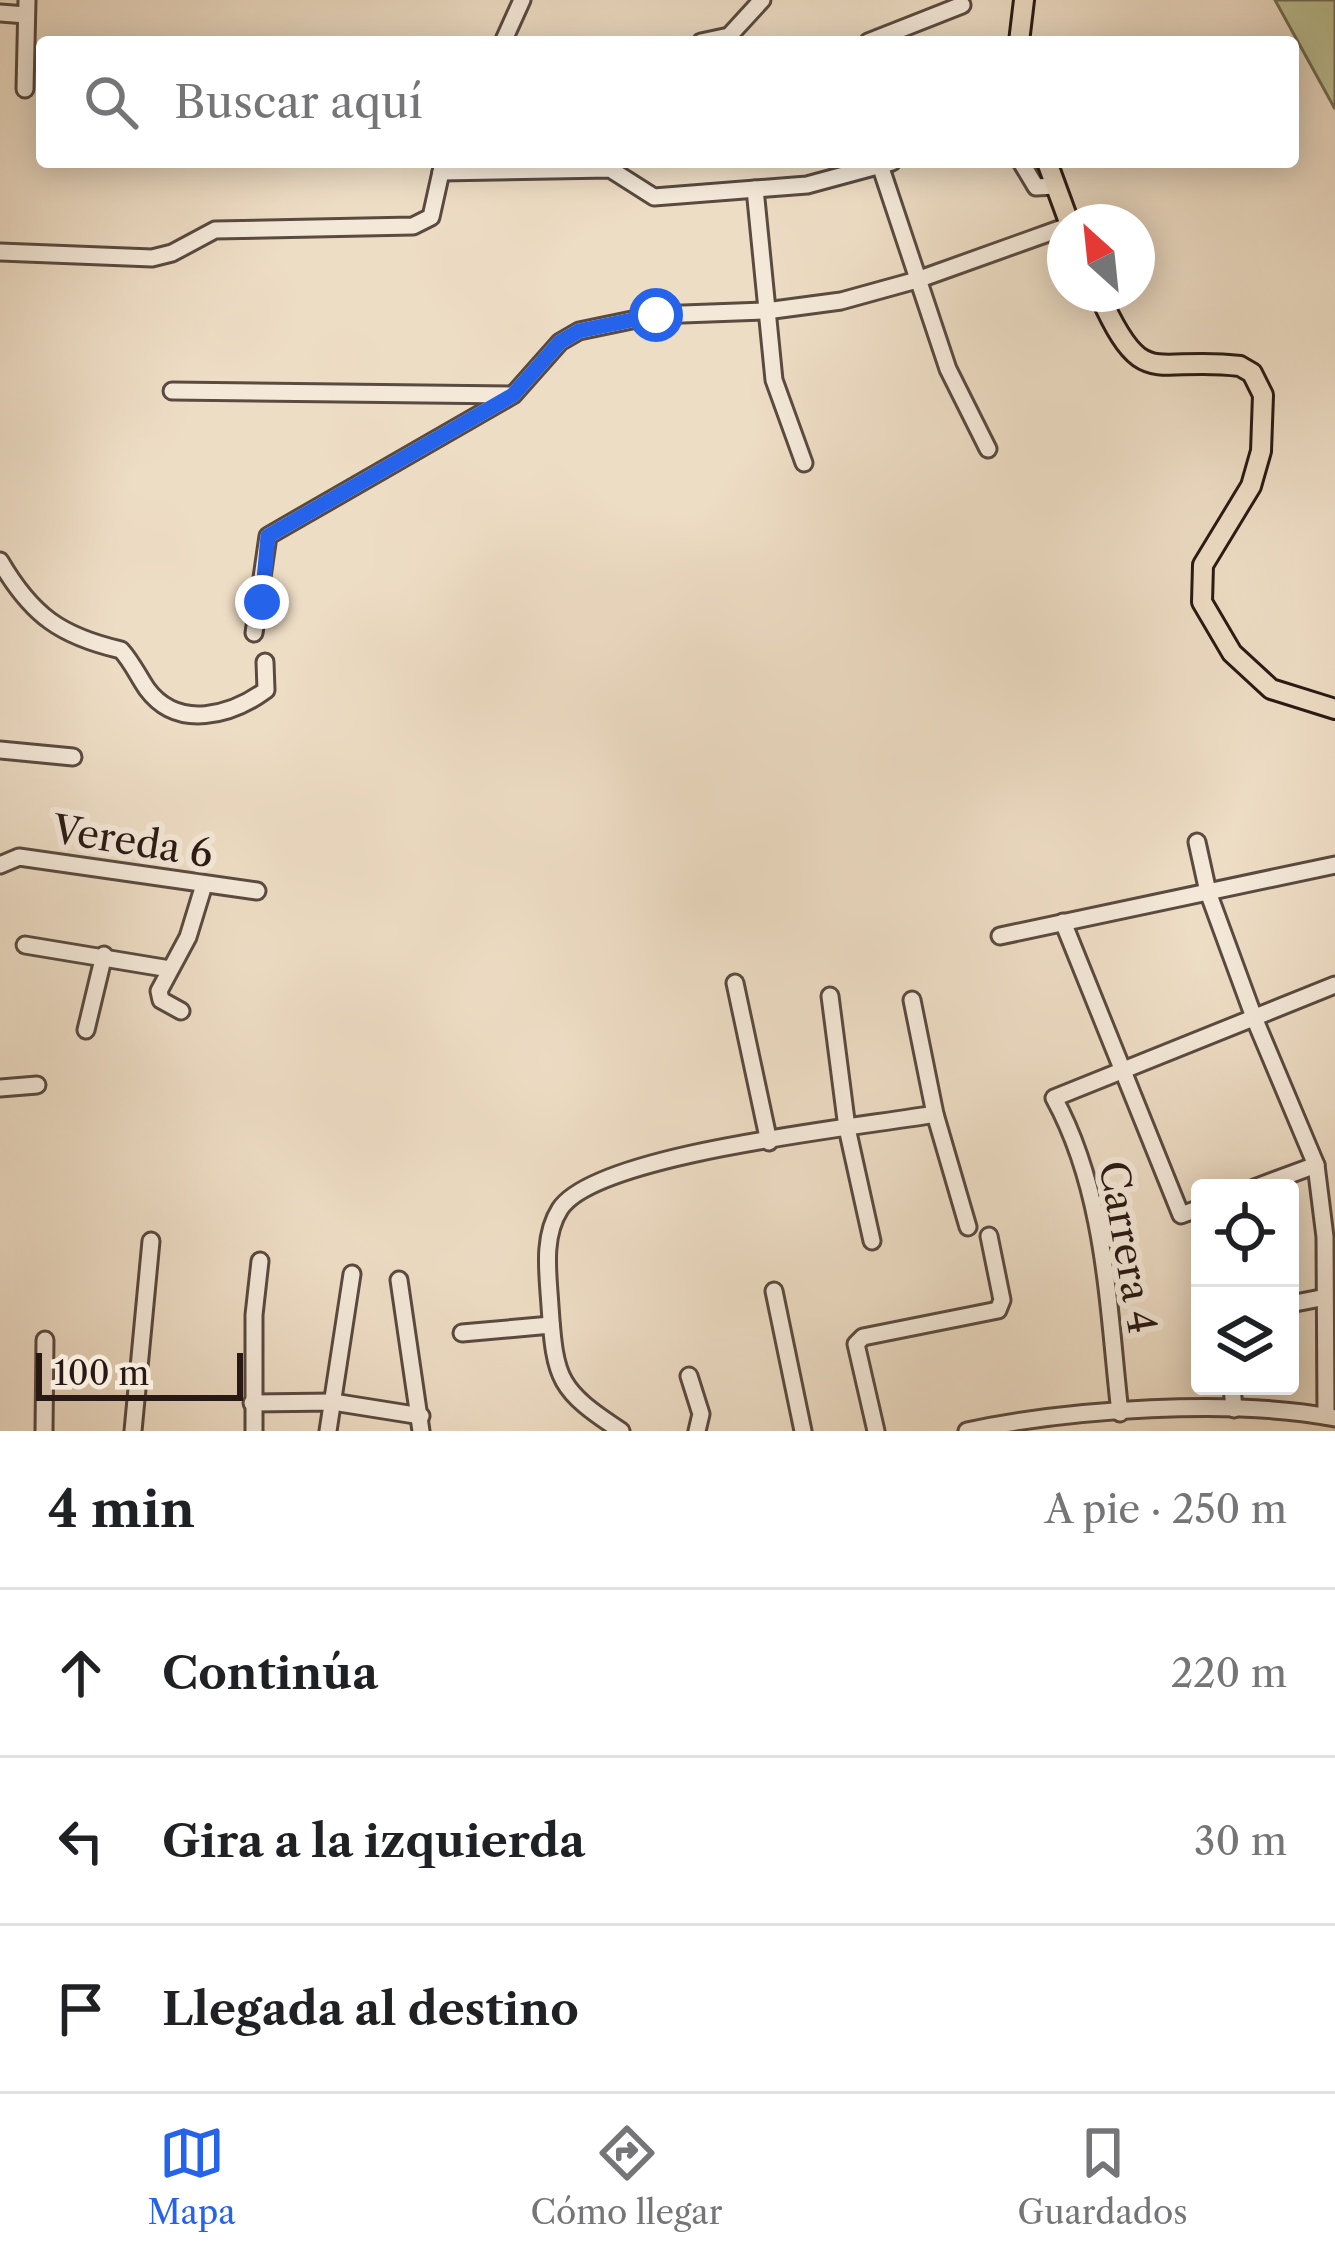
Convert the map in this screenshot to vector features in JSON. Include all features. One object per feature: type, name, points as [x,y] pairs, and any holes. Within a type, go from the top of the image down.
[{"type":"main road","points":[[1017,36],[1024,0]]},
{"type":"main road","points":[[1049,168],[1061,204]]},
{"type":"main road","points":[[1108,312],[1116,332],[1144,362],[1178,368],[1240,366],[1258,384],[1265,407],[1258,469],[1203,565],[1202,602],[1251,674],[1291,699],[1335,709]]},
{"type":"street","points":[[506,36],[522,0]]},
{"type":"street","points":[[728,36],[762,0]]},
{"type":"street","points":[[883,36],[962,5]]},
{"type":"street","points":[[0,13],[27,7],[25,89]]},
{"type":"street","points":[[0,252],[152,258],[172,254],[215,230],[413,226],[431,217],[442,168]]},
{"type":"street","points":[[526,168],[610,169],[654,197],[807,185],[869,168]]},
{"type":"street","points":[[885,168],[948,369],[988,449]]},
{"type":"street","points":[[1025,168],[1036,187],[1055,186]]},
{"type":"street","points":[[754,189],[774,380],[804,464]]},
{"type":"street","points":[[254,633],[268,536],[513,395],[560,342],[579,331],[656,315],[766,311],[841,301],[917,280],[1047,232]]},
{"type":"street","points":[[172,391],[513,395]]},
{"type":"street","points":[[0,561],[35,610],[76,639],[121,650],[150,693],[165,704],[202,717],[241,709],[266,690],[265,662]]},
{"type":"street","points":[[0,750],[73,757]]},
{"type":"street","points":[[967,1431],[1120,1414],[1234,1408],[1330,1417],[1329,1206],[1208,892],[1197,842]]},
{"type":"street","name":"Vereda 6","points":[[0,866],[20,857],[203,888],[257,891]]},
{"type":"street","points":[[1000,937],[1335,865]]},
{"type":"street","points":[[181,1011],[161,1000],[159,991],[188,937],[203,888]]},
{"type":"street","points":[[1063,922],[1181,1215],[1191,1211]]},
{"type":"street","points":[[25,945],[170,969]]},
{"type":"street","points":[[86,1030],[104,955]]},
{"type":"street","points":[[735,983],[769,1142]]},
{"type":"street","points":[[1122,1070],[1335,985]]},
{"type":"street","points":[[830,996],[847,1128],[872,1241]]},
{"type":"street","points":[[912,1000],[935,1114],[968,1227]]},
{"type":"street","name":"Carrera 4","points":[[1120,1414],[1090,1189],[1072,1131],[1054,1098],[1122,1070]]},
{"type":"street","points":[[0,1088],[37,1085]]},
{"type":"street","points":[[621,1431],[572,1399],[557,1371],[549,1231],[562,1205],[613,1172],[935,1114]]},
{"type":"street","points":[[1278,1179],[1316,1165]]},
{"type":"street","points":[[876,1431],[856,1344],[863,1337],[998,1310],[1002,1300],[988,1236]]},
{"type":"street","points":[[133,1431],[152,1241]]},
{"type":"street","points":[[254,1431],[260,1261]]},
{"type":"street","points":[[328,1431],[352,1274]]},
{"type":"street","points":[[252,1403],[333,1402],[421,1424],[399,1280]]},
{"type":"street","points":[[774,1291],[803,1431]]},
{"type":"street","points":[[462,1334],[551,1325]]},
{"type":"street","points":[[44,1431],[45,1340]]},
{"type":"street","points":[[689,1376],[701,1414],[697,1431]]},
{"type":"street","points":[[1233,1395],[1234,1408]]},
{"type":"green space","points":[[1275,0],[1335,0],[1335,109],[1299,36]]},
{"type":"route","points":[[262,602],[268,536],[513,395],[560,342],[579,331],[656,315]]}]
